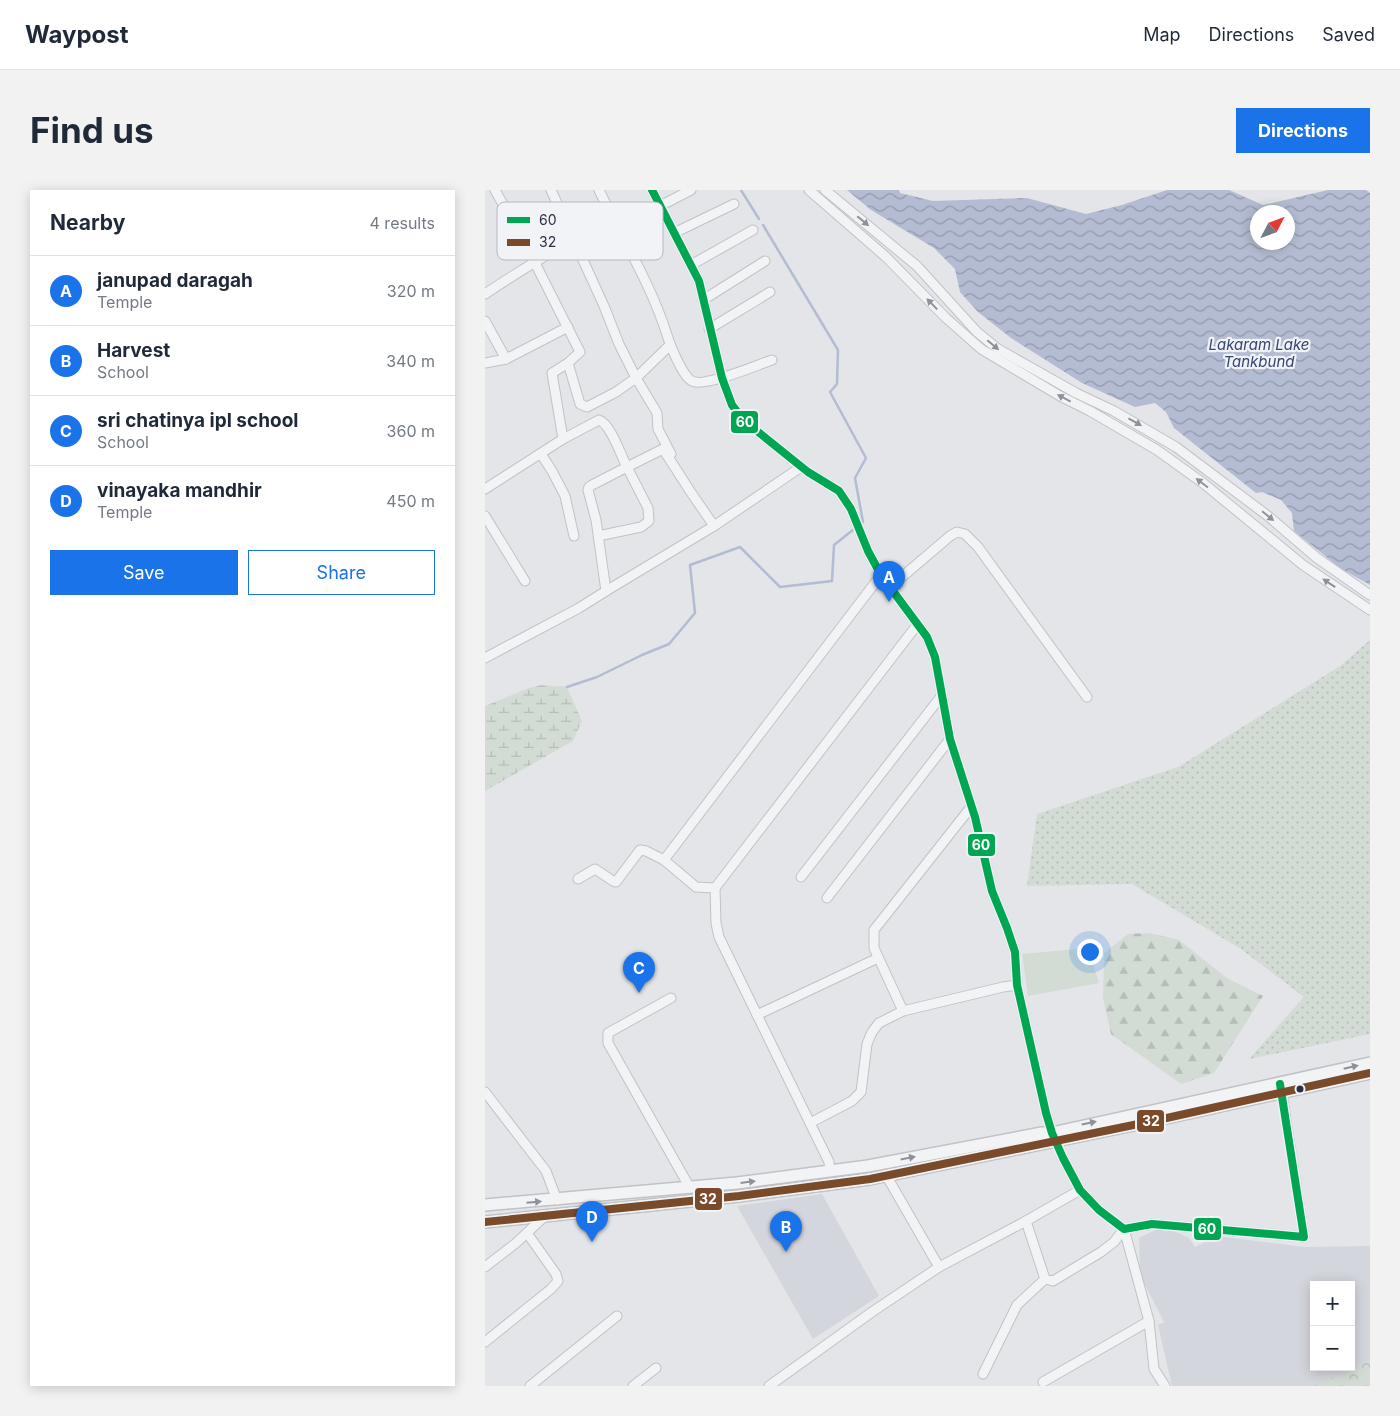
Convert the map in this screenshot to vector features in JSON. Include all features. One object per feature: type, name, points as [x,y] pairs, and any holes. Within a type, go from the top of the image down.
[{"type":"street","points":[[495,190],[502,202]]},
{"type":"street","points":[[551,190],[556,202]]},
{"type":"street","points":[[599,190],[605,202]]},
{"type":"street","points":[[652,190],[658,202]]},
{"type":"street","points":[[663,204],[691,190]]},
{"type":"street","points":[[809,190],[886,257],[946,318],[981,349],[1157,450],[1203,484],[1303,565],[1370,610]]},
{"type":"street","points":[[825,190],[917,266],[977,332],[997,349],[1076,393],[1114,411],[1176,447],[1268,516],[1317,558],[1370,594]]},
{"type":"street","points":[[674,233],[734,204]]},
{"type":"street","points":[[663,212],[699,281],[722,378],[733,405],[745,422],[801,467],[839,491],[851,509],[868,551],[881,575],[927,637],[935,656],[950,739],[975,817],[992,891],[1015,952],[1017,985],[1046,1113],[1049,1137],[1080,1190],[1099,1210],[1124,1228],[1149,1320],[1154,1369],[1165,1386]]},
{"type":"street","points":[[691,265],[753,230]]},
{"type":"street","points":[[583,260],[619,344],[657,413],[658,429],[687,482]]},
{"type":"street","points":[[634,260],[660,314],[670,345],[688,377],[693,382],[705,382],[722,378],[772,360]]},
{"type":"street","points":[[485,294],[534,261],[580,352],[568,363],[551,373],[563,439]]},
{"type":"street","points":[[703,300],[765,261]]},
{"type":"street","points":[[709,329],[770,292]]},
{"type":"street","points":[[485,321],[506,359]]},
{"type":"street","points":[[485,363],[506,359],[568,327]]},
{"type":"street","points":[[568,363],[581,404],[587,407],[616,392],[637,378],[670,345]]},
{"type":"street","points":[[485,489],[563,439],[595,421],[603,421],[647,508],[649,521],[641,527],[598,536]]},
{"type":"street","points":[[606,591],[596,520],[592,501],[588,494],[589,487],[663,449],[714,526]]},
{"type":"street","points":[[541,454],[565,496],[574,536]]},
{"type":"street","points":[[485,658],[579,608],[714,526],[801,467]]},
{"type":"street","points":[[485,516],[525,581]]},
{"type":"street","points":[[889,588],[950,536],[957,532],[965,534],[978,547],[1087,697]]},
{"type":"street","points":[[665,860],[881,575]]},
{"type":"street","points":[[830,1171],[829,1162],[719,937],[716,923],[715,888],[917,625]]},
{"type":"street","points":[[801,877],[942,695]]},
{"type":"street","points":[[827,898],[950,739]]},
{"type":"street","points":[[903,1011],[874,948],[874,930],[971,807]]},
{"type":"street","points":[[578,879],[595,869],[617,882],[640,850],[665,860],[695,887],[715,888]]},
{"type":"street","points":[[757,1015],[878,958]]},
{"type":"street","points":[[810,1123],[852,1101],[861,1092],[867,1044],[872,1032],[879,1023],[903,1011],[1017,985]]},
{"type":"street","points":[[671,998],[608,1034],[608,1043],[690,1188]]},
{"type":"street","points":[[1281,1089],[1370,1063]]},
{"type":"street","points":[[485,1222],[739,1196],[886,1175],[1049,1137],[1150,1110],[1370,1073]]},
{"type":"street","points":[[1045,1279],[1053,1281],[1101,1252],[1114,1242],[1124,1228],[1152,1224],[1304,1236],[1281,1089]]},
{"type":"street","points":[[485,1092],[546,1171],[557,1200]]},
{"type":"street","points":[[485,1205],[737,1183],[868,1166],[1049,1137]]},
{"type":"street","points":[[886,1175],[939,1268]]},
{"type":"street","points":[[769,1386],[872,1312],[939,1268],[1080,1190]]},
{"type":"street","points":[[485,1267],[545,1216]]},
{"type":"street","points":[[1027,1221],[1045,1279]]},
{"type":"street","points":[[485,1342],[551,1289],[558,1281],[556,1274],[527,1232]]},
{"type":"street","points":[[983,1374],[1017,1306],[1045,1279]]},
{"type":"street","points":[[530,1386],[617,1316]]},
{"type":"street","points":[[1043,1382],[1149,1320]]},
{"type":"street","points":[[633,1386],[656,1368]]},
{"type":"shaded area","points":[[822,1194],[879,1296],[813,1339],[737,1206]]},
{"type":"shaded area","points":[[1163,1226],[1189,1238],[1195,1247],[1216,1236],[1305,1247],[1370,1246],[1370,1386],[1172,1386],[1158,1325],[1164,1322],[1140,1275],[1139,1238]]},
{"type":"green space","points":[[1370,640],[1370,1034],[1249,1059],[1304,997],[1241,949],[1132,884],[1027,886],[1037,814],[1178,767],[1340,666]]},
{"type":"green space","points":[[541,685],[567,687],[582,721],[573,741],[485,791],[485,706]]},
{"type":"green space","points":[[1150,933],[1179,940],[1227,978],[1263,996],[1214,1073],[1181,1084],[1111,1034],[1103,998],[1104,953],[1128,934]]},
{"type":"green space","points":[[1088,948],[1099,983],[1028,996],[1022,954]]},
{"type":"green space","points":[[1370,1361],[1370,1386],[1314,1386],[1348,1371],[1355,1371],[1355,1368]]},
{"type":"water","name":"Lakaram Lake Tankbund","points":[[847,190],[899,190],[900,193],[933,201],[1027,198],[1086,214],[1122,205],[1167,190],[1229,190],[1263,205],[1328,190],[1366,190],[1370,193],[1370,585],[1340,568],[1294,531],[1292,513],[1281,500],[1262,492],[1256,493],[1174,428],[1166,412],[1155,403],[1135,407],[1082,383],[1011,338],[978,312],[960,292],[955,269],[934,248],[871,210]]},
{"type":"waterway","points":[[741,190],[759,219]]},
{"type":"waterway","points":[[567,687],[597,677],[669,644],[695,613],[690,565],[740,547],[780,587],[832,581],[834,545],[863,522],[855,478],[866,458],[830,392],[837,384],[838,350],[763,225]]},
{"type":"transit line","name":"60","points":[[652,190],[658,202]]},
{"type":"transit line","name":"60","points":[[663,211],[699,281],[722,378],[732,405],[745,422],[808,472],[839,491],[851,509],[868,551],[881,575],[927,637],[935,657],[950,739],[975,817],[992,891],[1015,952],[1017,985],[1046,1113],[1063,1158],[1080,1190],[1099,1210],[1124,1229],[1152,1224],[1304,1237],[1280,1084]]},
{"type":"transit line","name":"32","points":[[485,1222],[739,1196],[870,1179],[1153,1121],[1370,1073]]},
{"type":"place","name":"janupad daragah","points":[[889,602]]},
{"type":"place","name":"sri chatinya ipl school","points":[[639,993]]},
{"type":"place","name":"vinayaka mandhir","points":[[592,1242]]},
{"type":"place","name":"Harvest","points":[[786,1252]]}]
